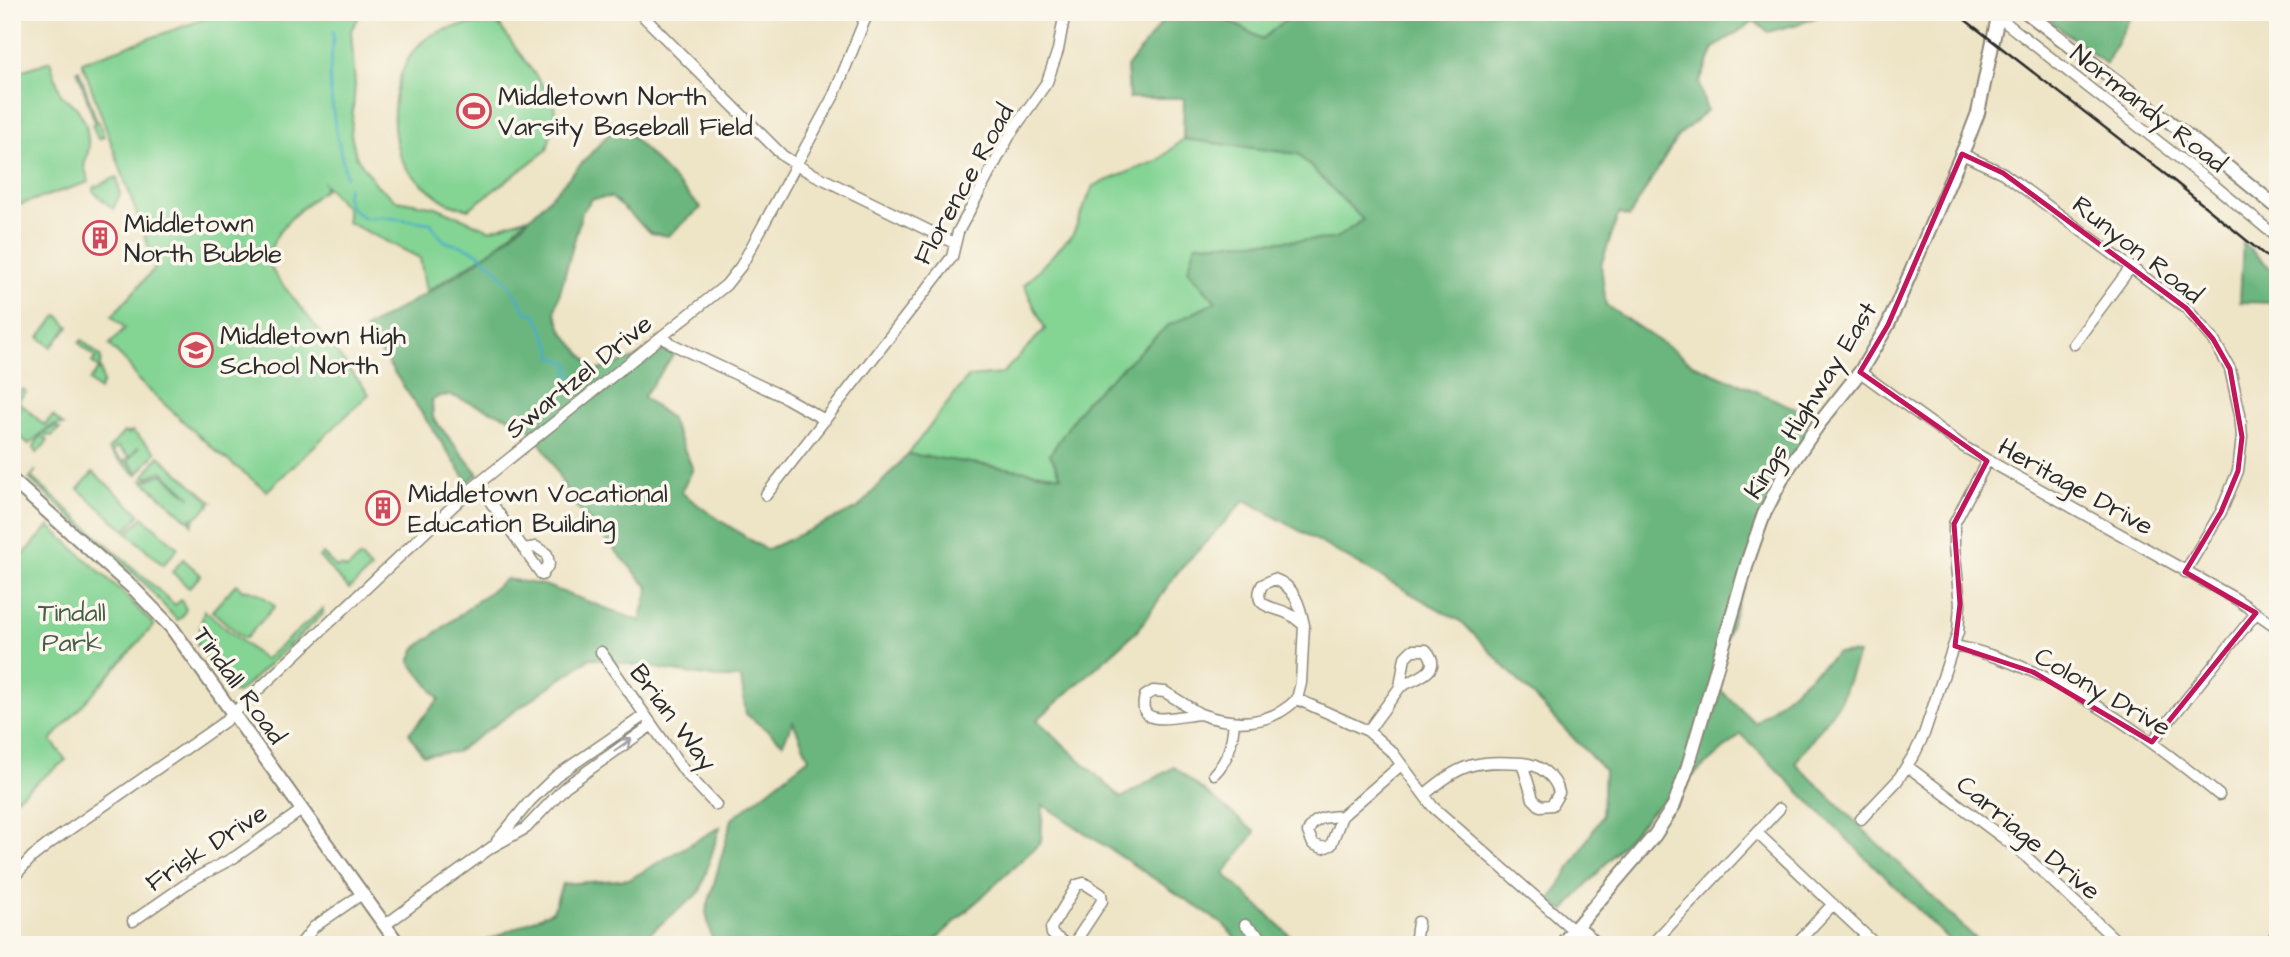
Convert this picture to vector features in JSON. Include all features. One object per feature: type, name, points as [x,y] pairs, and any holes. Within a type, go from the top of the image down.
[{"type":"street","points":[[639,12],[783,156],[954,243]]},
{"type":"street","name":"Swartzel Drive","points":[[12,879],[32,857],[50,843],[224,722],[478,484],[663,337],[734,276],[834,95],[868,12]]},
{"type":"street","name":"Florence Road","points":[[766,495],[952,257],[954,243],[1011,133],[1047,82],[1058,50],[1065,12]]},
{"type":"street","points":[[2026,12],[2278,208]]},
{"type":"street","name":"Kings Highway East","points":[[1561,945],[1655,835],[1674,805],[1764,514],[1785,473],[1818,425],[1860,372],[1888,325],[1962,155],[1982,97],[1997,14]]},
{"type":"street","name":"Normandy Road","points":[[1997,14],[2278,238]]},
{"type":"street","name":"Runyon Road","points":[[1962,155],[2003,173],[2186,308],[2213,339],[2230,369],[2242,437],[2238,471],[2221,512],[2185,572]]},
{"type":"street","points":[[2074,344],[2131,267]]},
{"type":"street","points":[[663,337],[672,344],[786,398],[825,420]]},
{"type":"street","name":"Heritage Drive","points":[[1860,372],[1934,427],[1987,461],[2236,599],[2278,628]]},
{"type":"street","points":[[1861,819],[1897,781],[1907,766],[1924,734],[1955,646],[1960,604],[1954,524],[1987,461]]},
{"type":"street","name":"Tindall Road","points":[[12,480],[151,606],[179,638],[399,945]]},
{"type":"street","points":[[478,484],[524,549]]},
{"type":"street","points":[[1200,714],[1153,719],[1145,713],[1145,696],[1149,692],[1159,691],[1200,714],[1234,722],[1269,717],[1286,709],[1297,699],[1301,683],[1304,625],[1300,604],[1290,590],[1274,579],[1262,585],[1258,594],[1263,604],[1288,613],[1304,625]]},
{"type":"street","points":[[2152,742],[2256,613]]},
{"type":"street","name":"Colony Drive","points":[[1955,646],[2033,671],[2137,731],[2219,795]]},
{"type":"street","name":"Brian Way","points":[[601,652],[685,772],[716,805]]},
{"type":"street","points":[[1368,732],[1400,687]]},
{"type":"street","points":[[1297,699],[1368,732],[1393,753],[1424,795],[1454,826],[1573,930],[1584,931],[1599,945]]},
{"type":"street","points":[[492,846],[543,788],[645,715]]},
{"type":"street","points":[[1214,774],[1229,754],[1234,722]]},
{"type":"street","points":[[385,925],[492,846],[526,828],[553,798],[652,725]]},
{"type":"street","points":[[586,755],[594,766]]},
{"type":"street","points":[[1424,795],[1462,767],[1489,762],[1530,764],[1556,782],[1559,793],[1552,805],[1540,806],[1533,799],[1522,764]]},
{"type":"street","points":[[1342,816],[1401,765]]},
{"type":"street","name":"Carriage Drive","points":[[1907,766],[2018,849],[2122,945]]},
{"type":"street","points":[[543,788],[553,798]]},
{"type":"street","points":[[1651,945],[1779,809]]},
{"type":"street","name":"Frisk Drive","points":[[133,921],[181,886],[235,857],[302,810]]},
{"type":"street","points":[[1757,832],[1876,945]]},
{"type":"street","points":[[1084,883],[1101,894],[1102,901],[1070,945],[1052,934],[1051,928],[1077,885],[1084,883]]},
{"type":"street","points":[[300,945],[314,927],[362,894]]},
{"type":"street","points":[[1795,945],[1833,904]]},
{"type":"street","points":[[1410,945],[1416,937],[1418,922]]},
{"type":"street","points":[[1245,925],[1270,945]]},
{"type":"street","points":[[1573,930],[1575,941],[1580,945]]},
{"type":"street","points":[[2268,945],[2278,932]]},
{"type":"highlighted area","points":[[1962,154],[2003,173],[2186,308],[2213,339],[2230,369],[2242,437],[2238,471],[2221,512],[2185,572],[2256,613],[2152,742],[2033,672],[1955,646],[1960,604],[1954,524],[1987,461],[1860,372],[1888,325]]},
{"type":"green space","points":[[224,12],[357,12],[358,19],[351,30],[355,85],[351,134],[356,156],[377,185],[396,200],[436,207],[490,230],[528,217],[494,249],[426,292],[420,258],[347,222],[347,209],[324,184],[325,189],[284,226],[271,250],[270,262],[275,275],[369,394],[267,491],[217,452],[138,380],[129,365],[109,345],[125,328],[112,316],[156,267],[82,62]]},
{"type":"green space","points":[[1170,12],[1212,12],[1262,39],[1287,19],[1280,12],[1828,12],[1802,23],[1768,32],[1754,21],[1714,48],[1699,84],[1707,111],[1678,136],[1629,217],[1619,213],[1601,265],[1606,305],[1693,364],[1820,419],[1773,502],[1711,681],[1755,723],[1837,653],[1858,654],[1840,702],[1795,763],[1982,945],[1954,945],[1741,734],[1653,810],[1564,911],[1550,901],[1602,816],[1604,770],[1463,623],[1245,500],[1177,573],[1138,630],[1037,720],[1121,798],[1174,767],[1255,832],[1224,874],[1300,945],[1241,945],[1224,925],[1043,805],[1041,842],[930,945],[713,945],[706,912],[732,819],[809,758],[793,722],[783,743],[746,714],[741,678],[718,678],[591,658],[456,752],[423,755],[409,733],[439,699],[410,662],[415,649],[506,579],[544,585],[640,621],[649,588],[573,503],[547,453],[526,424],[450,395],[440,396],[432,400],[433,418],[478,474],[468,482],[365,329],[447,281],[494,249],[543,204],[619,123],[701,208],[668,236],[651,233],[611,197],[592,199],[582,212],[555,311],[563,332],[596,371],[664,348],[674,354],[643,397],[670,418],[693,469],[681,492],[766,550],[858,508],[908,454],[1061,476],[1050,454],[1085,402],[1167,326],[1216,302],[1188,270],[1196,244],[1335,239],[1363,220],[1298,154],[1183,139],[1184,98],[1129,98],[1127,67]]},
{"type":"green space","points":[[1212,12],[1280,12],[1287,19],[1262,39]]},
{"type":"green space","points":[[2039,12],[2133,12],[2106,64]]},
{"type":"green space","name":"Middletown North Varsity Baseball Field","points":[[497,22],[554,101],[555,117],[547,150],[469,209],[443,200],[404,164],[395,135],[395,101],[404,69],[421,43],[437,33],[457,27]]},
{"type":"green space","points":[[50,61],[61,95],[77,108],[86,124],[89,148],[84,166],[89,182],[12,207],[12,74]]},
{"type":"green space","points":[[79,70],[104,137],[98,139]]},
{"type":"green space","points":[[1183,139],[1298,154],[1364,219],[1335,239],[1196,244],[1217,302],[1167,327],[1062,476],[908,454],[968,377],[1002,374],[1045,329],[1024,285],[1073,234],[1093,186],[1159,160]]},
{"type":"green space","points":[[117,177],[120,194],[113,209],[93,188]]},
{"type":"green space","points":[[2243,243],[2278,275],[2278,303],[2240,302]]},
{"type":"green space","points":[[58,315],[69,327],[51,347],[39,337]]},
{"type":"green space","points":[[82,340],[101,357],[103,383],[99,390],[89,381],[99,369],[92,362],[96,358],[79,343]]},
{"type":"green space","points":[[23,389],[26,392],[18,401],[44,425],[53,416],[63,425],[48,428],[29,444],[12,430],[12,413],[15,415],[21,409],[15,404],[12,405],[12,400]]},
{"type":"green space","points":[[56,427],[60,429],[52,436],[48,435],[45,439],[48,441],[37,453],[34,448],[37,441]]},
{"type":"green space","points":[[132,431],[156,452],[139,473],[128,461],[139,447],[128,459],[118,447],[112,452],[123,462],[125,460],[137,476],[108,450],[124,432],[129,434]]},
{"type":"green space","points":[[159,456],[212,502],[208,503],[210,505],[195,518],[192,525],[192,518],[188,520],[141,479],[145,481],[162,474],[191,498],[162,471],[146,478],[144,476]]},
{"type":"green space","points":[[36,470],[31,477],[175,605],[181,600],[186,609],[182,617],[177,620],[142,581],[29,479]]},
{"type":"green space","points":[[93,472],[140,514],[126,531],[78,489]]},
{"type":"green space","points":[[143,517],[178,548],[163,565],[128,533]]},
{"type":"green space","name":"Tindall Park","points":[[49,526],[120,590],[154,625],[51,740],[66,760],[12,801],[12,568]]},
{"type":"green space","points":[[323,554],[337,568],[340,566],[347,569],[360,557],[371,569],[349,589],[319,557]]},
{"type":"green space","points":[[183,559],[201,575],[189,588],[172,572]]},
{"type":"green space","points":[[236,584],[243,590],[260,594],[275,606],[246,638],[212,611]]},
{"type":"green space","points":[[323,609],[323,614],[238,693],[230,691],[197,644],[204,610],[264,660]]},
{"type":"green space","points":[[720,827],[700,892],[645,937],[659,945],[526,945],[520,938],[510,945],[477,945],[553,911],[562,884],[630,879]]},
{"type":"waterway","points":[[333,31],[331,92],[346,177]]},
{"type":"waterway","points":[[348,187],[346,196],[349,206],[364,218],[383,217],[431,223],[446,242],[468,248],[491,263],[526,312],[535,314],[552,349],[552,357],[565,361],[571,366],[566,372],[585,381]]},
{"type":"railway","points":[[1955,12],[2174,181],[2278,266]]},
{"type":"place","name":"Middletown North Varsity Baseball Field","points":[[474,111]]},
{"type":"place","name":"Middletown North Bubble","points":[[100,238]]},
{"type":"place","name":"Middletown High School North","points":[[196,350]]},
{"type":"place","name":"Middletown Vocational Education Building","points":[[383,508]]}]
